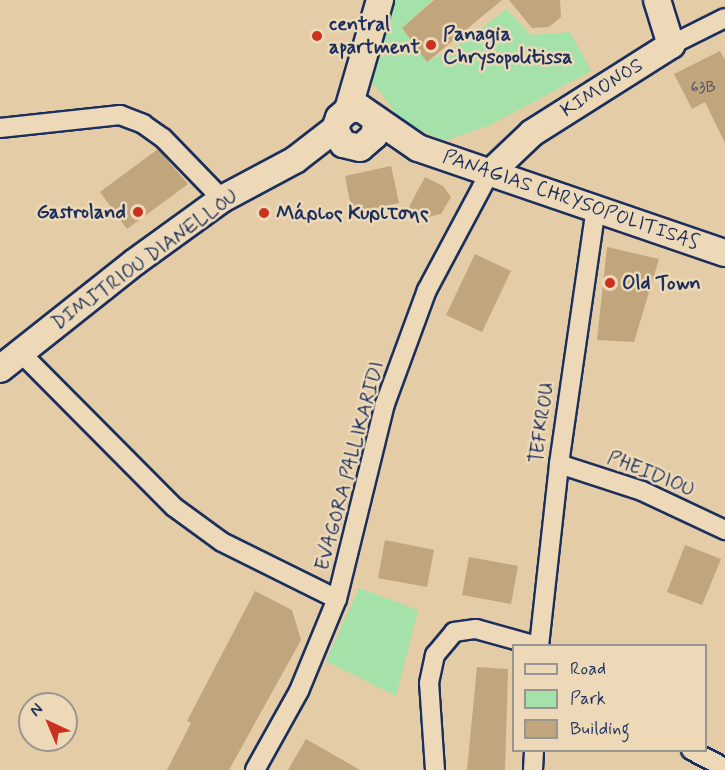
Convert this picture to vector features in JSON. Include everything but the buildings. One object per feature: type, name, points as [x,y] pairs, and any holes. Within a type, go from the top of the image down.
[{"type":"street","points":[[349,133],[380,0]]},
{"type":"street","points":[[657,0],[671,45]]},
{"type":"street","name":"KIMONOS","points":[[489,174],[532,133],[671,45],[725,18]]},
{"type":"street","name":"PANAGIAS CHRYSOPOLITISAS","points":[[418,148],[360,108],[349,133],[418,148],[725,253]]},
{"type":"street","points":[[0,128],[120,115],[143,124],[163,138],[222,199]]},
{"type":"street","name":"DIMITRIOU DIANELLOU","points":[[0,369],[222,199],[349,133]]},
{"type":"street","name":"EVAGORA PALLIKARIDI","points":[[255,770],[299,691],[336,600],[389,393],[427,290],[489,174]]},
{"type":"street","name":"TEFKROU","points":[[538,644],[559,464],[596,208]]},
{"type":"street","points":[[20,352],[174,507],[222,542],[336,600]]},
{"type":"street","name":"PHEIDIOU","points":[[559,464],[642,491],[725,530]]},
{"type":"street","points":[[435,770],[429,683],[435,656],[454,632],[476,629],[534,644]]},
{"type":"street","points":[[533,770],[534,752]]},
{"type":"street","points":[[695,759],[725,768]]},
{"type":"green space","points":[[395,0],[432,0],[402,28],[427,62],[465,41],[506,9],[531,35],[570,32],[591,71],[490,125],[444,141],[403,122],[368,77]]},
{"type":"green space","points":[[359,588],[418,610],[396,696],[326,661]]},
{"type":"place","name":"central apartment","points":[[317,36]]},
{"type":"place","name":"Panagia Chrysopolitissa","points":[[431,45]]},
{"type":"place","name":"Gastroland","points":[[138,212]]},
{"type":"place","name":"Μάριος Κυριτσης","points":[[264,213]]},
{"type":"place","name":"Old Town","points":[[610,283]]}]
